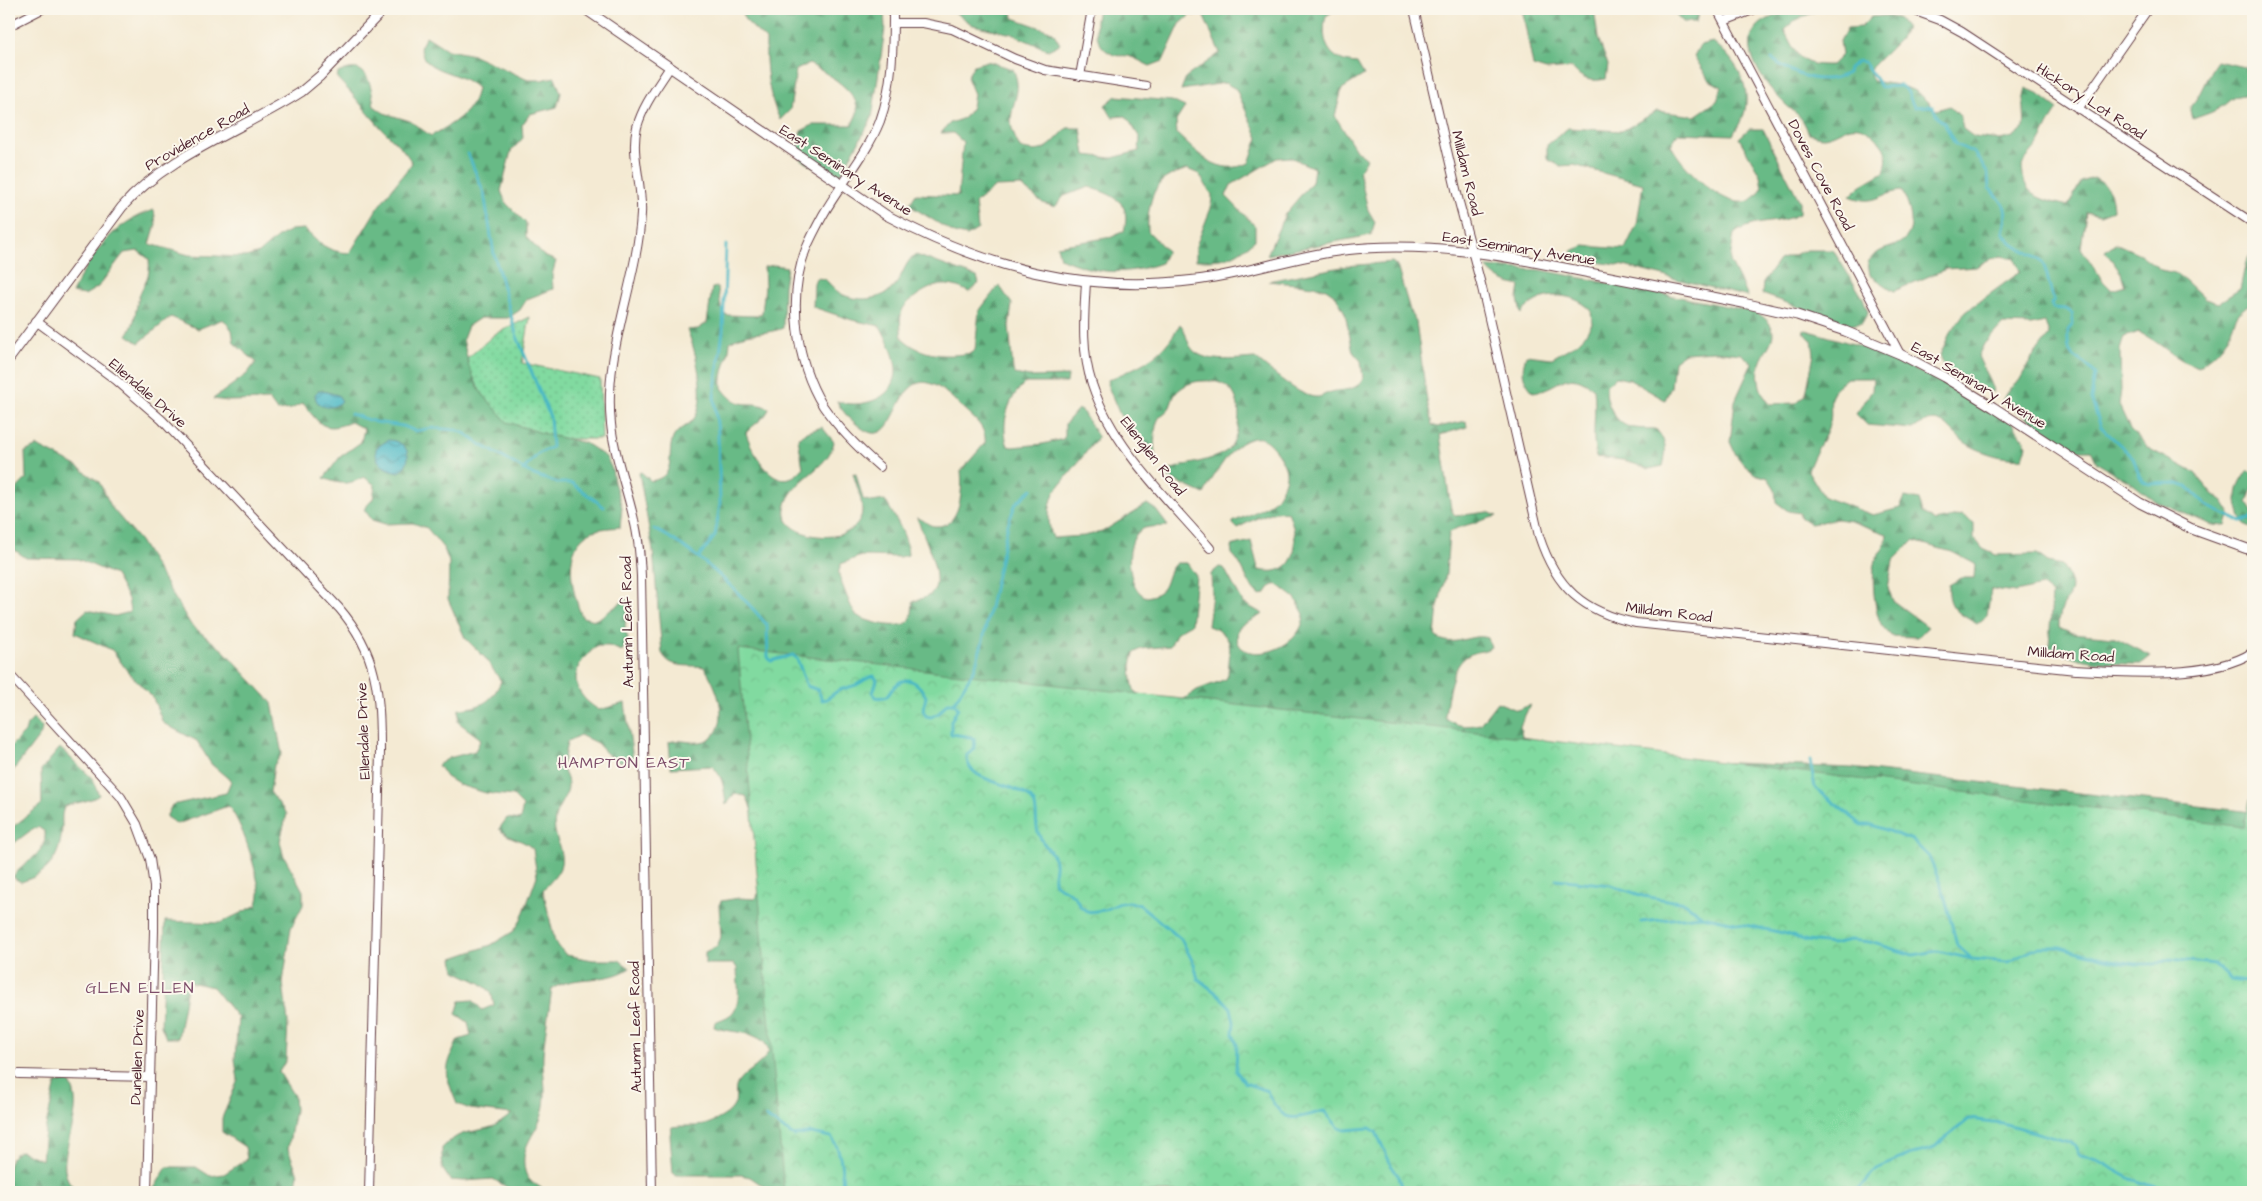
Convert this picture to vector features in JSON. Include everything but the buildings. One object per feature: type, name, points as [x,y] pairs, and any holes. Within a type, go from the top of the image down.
[{"type":"street","points":[[9,26],[42,9]]},
{"type":"street","name":"Providence Road","points":[[9,358],[122,207],[142,186],[170,167],[302,92],[320,76],[384,9]]},
{"type":"street","name":"East Seminary Avenue","points":[[585,9],[886,215],[926,236],[1006,266],[1086,282],[1160,283],[1197,280],[1296,258],[1345,250],[1430,247],[1473,251],[1797,315],[1845,331],[1900,354],[1944,377],[1993,407],[2140,503],[2192,529],[2253,551]]},
{"type":"street","points":[[880,467],[842,431],[823,404],[808,373],[798,338],[797,304],[799,274],[806,249],[823,214],[870,145],[880,120],[888,93],[892,63],[892,9]]},
{"type":"street","points":[[1080,76],[1092,9]]},
{"type":"street","name":"Milldam Road","points":[[1414,9],[1473,251],[1539,536],[1545,557],[1568,591],[1582,603],[1599,613],[1636,623],[2076,670],[2114,672],[2202,669],[2226,664],[2253,652]]},
{"type":"street","name":"Doves Cove Road","points":[[1717,9],[1900,354]]},
{"type":"street","points":[[1724,21],[1755,9]]},
{"type":"street","name":"Hickory Lot Road","points":[[1910,9],[1940,20],[1962,32],[2253,223]]},
{"type":"street","points":[[2078,109],[2148,9]]},
{"type":"street","points":[[893,23],[923,23],[952,29],[1032,66],[1080,76],[1146,86]]},
{"type":"street","name":"Autumn Leaf Road","points":[[652,1192],[641,576],[635,522],[611,426],[610,402],[615,348],[639,232],[641,212],[635,143],[637,128],[642,111],[670,67]]},
{"type":"street","name":"Ellenglen Road","points":[[1086,282],[1085,350],[1092,383],[1101,407],[1112,428],[1134,459],[1210,548]]},
{"type":"street","name":"Ellendale Drive","points":[[36,322],[116,380],[162,420],[339,608],[359,633],[372,664],[380,705],[380,752],[369,1192]]},
{"type":"street","name":"Dunellen Drive","points":[[9,674],[121,797],[137,824],[147,848],[152,872],[154,903],[147,1192]]},
{"type":"street","points":[[19,1074],[150,1077]]},
{"type":"green space","points":[[740,9],[884,9],[885,29],[872,118],[840,176],[812,166],[800,159],[797,145],[801,131],[813,125],[852,125],[857,113],[857,105],[853,98],[848,90],[824,72],[809,64],[796,70],[790,110],[780,120],[768,81],[766,40],[745,20]]},
{"type":"green space","points":[[950,9],[1012,9],[1013,18],[1053,32],[1060,44],[1048,50],[1012,34],[973,25]]},
{"type":"green space","points":[[1098,9],[1337,9],[1326,16],[1324,34],[1326,42],[1333,55],[1347,62],[1357,63],[1364,75],[1342,89],[1335,116],[1356,150],[1367,159],[1359,171],[1368,210],[1375,222],[1371,235],[1267,255],[1285,214],[1312,182],[1314,168],[1290,157],[1277,158],[1231,185],[1226,196],[1255,226],[1255,240],[1234,255],[1215,260],[1196,260],[1196,246],[1211,208],[1212,195],[1199,174],[1187,169],[1173,174],[1161,182],[1154,192],[1152,199],[1148,218],[1148,231],[1167,251],[1161,263],[1135,270],[1098,270],[1060,258],[1057,246],[1112,237],[1124,231],[1126,221],[1123,206],[1106,193],[1089,187],[1064,196],[1055,207],[1043,203],[1021,186],[995,187],[975,203],[978,229],[967,236],[954,233],[909,205],[916,194],[958,196],[963,142],[953,133],[941,133],[950,123],[964,118],[972,107],[974,94],[967,77],[974,65],[987,61],[1013,69],[1017,90],[1011,124],[1020,148],[1041,150],[1051,144],[1067,128],[1081,128],[1085,155],[1112,158],[1139,151],[1140,138],[1126,116],[1112,117],[1105,105],[1116,96],[1172,101],[1185,107],[1176,121],[1177,134],[1201,156],[1219,165],[1228,167],[1238,167],[1249,163],[1258,138],[1236,89],[1225,83],[1181,90],[1186,77],[1220,53],[1203,15],[1190,15],[1180,24],[1163,61],[1150,66],[1131,57],[1114,55],[1102,46],[1096,28]]},
{"type":"green space","points":[[1522,9],[1594,9],[1598,38],[1608,65],[1606,79],[1587,79],[1572,68],[1546,70],[1533,66]]},
{"type":"green space","points":[[1671,9],[1699,9],[1696,22],[1683,22]]},
{"type":"green space","points":[[1793,9],[1814,9],[1814,12],[1794,21],[1784,30],[1801,58],[1813,64],[1821,65],[1832,65],[1842,55],[1840,41],[1847,28],[1861,27],[1871,17],[1898,18],[1906,28],[1899,40],[1869,70],[1872,81],[1898,85],[1916,91],[1936,110],[1950,106],[1960,116],[1963,129],[1974,137],[2000,140],[2013,137],[2024,128],[2026,88],[2037,93],[2058,109],[2037,146],[2023,164],[2025,184],[2029,190],[2040,198],[2068,206],[2081,182],[2094,178],[2107,187],[2111,194],[2113,210],[2100,215],[2086,212],[2081,248],[2103,281],[2112,290],[2125,286],[2121,273],[2105,251],[2115,243],[2140,254],[2161,270],[2175,273],[2205,299],[2218,303],[2240,289],[2246,262],[2253,250],[2253,309],[2248,305],[2243,309],[2221,346],[2198,367],[2182,360],[2138,332],[2124,337],[2120,350],[2121,390],[2119,405],[2130,429],[2148,448],[2195,473],[2212,493],[2223,501],[2230,512],[2226,526],[2213,525],[2156,502],[2133,484],[2097,463],[2091,450],[2078,450],[2065,444],[2002,401],[2008,390],[2019,381],[2032,358],[2049,335],[2045,322],[2031,325],[2003,324],[1984,344],[1978,356],[1994,392],[1981,390],[1944,368],[1940,355],[1949,335],[1965,312],[2020,272],[2015,259],[2001,256],[1988,260],[1976,267],[1946,269],[1894,291],[1870,275],[1868,262],[1880,251],[1901,242],[1910,231],[1910,211],[1902,191],[1872,200],[1850,196],[1860,186],[1884,172],[1886,155],[1884,148],[1870,132],[1865,129],[1850,127],[1824,137],[1809,134],[1800,117],[1774,93],[1761,75],[1752,56],[1750,46],[1752,36],[1759,25]]},
{"type":"green space","points":[[426,36],[448,50],[474,55],[528,80],[555,77],[561,93],[557,107],[530,114],[522,125],[523,138],[511,151],[501,191],[506,203],[526,223],[526,237],[544,256],[556,261],[552,275],[553,289],[527,299],[520,310],[508,318],[480,318],[468,326],[463,339],[469,367],[480,391],[507,422],[545,434],[585,443],[606,457],[612,469],[622,507],[620,527],[596,530],[583,538],[576,547],[572,558],[571,570],[575,595],[582,617],[595,620],[629,599],[625,626],[628,640],[622,651],[609,646],[596,646],[579,665],[576,681],[580,693],[599,710],[625,703],[633,759],[619,762],[607,754],[597,743],[580,735],[567,742],[562,768],[568,783],[568,789],[557,811],[554,824],[561,862],[557,874],[543,890],[555,942],[566,955],[593,960],[619,960],[630,968],[611,976],[571,981],[552,989],[543,1054],[545,1089],[543,1111],[541,1119],[527,1146],[524,1162],[526,1175],[546,1192],[515,1192],[493,1179],[450,1180],[442,1168],[442,1148],[454,1138],[495,1126],[512,1114],[470,1109],[457,1104],[448,1078],[448,1065],[458,1040],[471,1036],[468,1022],[456,1014],[460,1001],[473,1000],[482,1010],[494,1005],[491,992],[480,983],[455,971],[453,958],[491,945],[514,931],[521,920],[537,876],[533,849],[499,829],[507,818],[520,820],[523,806],[513,796],[486,793],[459,785],[446,777],[438,765],[449,758],[475,751],[481,739],[458,722],[459,709],[474,707],[490,699],[501,681],[485,658],[465,638],[448,599],[449,562],[444,549],[427,528],[413,523],[385,524],[372,520],[364,509],[373,499],[375,485],[364,477],[354,482],[344,483],[324,478],[340,457],[361,442],[364,429],[351,422],[334,427],[323,425],[318,422],[303,403],[291,409],[277,411],[269,400],[227,401],[213,399],[247,374],[256,362],[234,343],[232,330],[223,319],[198,329],[171,317],[139,343],[127,335],[135,317],[139,297],[149,271],[149,259],[138,251],[124,253],[98,287],[85,295],[72,293],[86,266],[104,242],[127,223],[140,215],[154,210],[156,224],[150,244],[189,255],[246,257],[259,253],[279,236],[291,230],[304,229],[329,249],[350,253],[378,207],[412,163],[403,150],[378,125],[337,78],[338,73],[348,69],[362,71],[369,82],[374,106],[384,113],[410,121],[431,136],[454,122],[466,111],[475,97],[477,88],[464,79],[438,69],[426,61],[420,48]]},
{"type":"green space","points":[[1713,42],[1734,63],[1743,81],[1746,100],[1743,116],[1733,135],[1678,133],[1671,145],[1685,165],[1707,187],[1733,201],[1745,202],[1756,196],[1762,188],[1760,175],[1739,138],[1749,129],[1763,129],[1799,200],[1799,214],[1782,220],[1749,226],[1734,234],[1730,261],[1748,297],[1624,266],[1582,260],[1571,251],[1584,246],[1625,249],[1637,224],[1643,184],[1574,165],[1560,166],[1547,159],[1547,145],[1568,128],[1622,131],[1657,111],[1695,116],[1717,101],[1722,87],[1709,80],[1694,56],[1700,45]]},
{"type":"green space","points":[[2217,61],[2253,69],[2253,95],[2235,97],[2216,110],[2193,119],[2190,107]]},
{"type":"green space","points":[[1807,250],[1833,250],[1863,298],[1868,312],[1862,323],[1849,325],[1762,294],[1763,282],[1779,260]]},
{"type":"green space","points":[[916,255],[977,277],[979,283],[969,292],[954,286],[941,285],[928,289],[915,297],[902,311],[900,321],[902,338],[918,349],[935,354],[972,353],[975,350],[979,311],[999,285],[1012,304],[1009,326],[1015,374],[1029,377],[1068,376],[1067,383],[1025,383],[1019,389],[1010,404],[1005,420],[1008,446],[1043,444],[1063,439],[1065,436],[1065,424],[1078,409],[1082,411],[1098,437],[1054,493],[1049,516],[1053,538],[1084,536],[1102,532],[1147,504],[1156,510],[1168,526],[1145,528],[1138,533],[1133,541],[1130,552],[1131,575],[1140,593],[1147,597],[1155,595],[1160,591],[1176,563],[1187,563],[1196,576],[1191,624],[1177,632],[1170,646],[1141,649],[1134,653],[1131,665],[1134,690],[1143,697],[1184,699],[1197,690],[1226,679],[1228,675],[1229,644],[1224,634],[1208,626],[1212,594],[1211,574],[1219,567],[1224,568],[1243,603],[1263,614],[1239,627],[1237,640],[1243,649],[1253,652],[1266,652],[1279,648],[1291,640],[1300,628],[1304,614],[1295,598],[1277,584],[1270,587],[1265,594],[1259,595],[1251,586],[1232,554],[1231,546],[1251,541],[1259,570],[1273,571],[1283,569],[1289,563],[1293,554],[1295,545],[1294,534],[1288,512],[1268,514],[1237,528],[1233,524],[1233,522],[1273,501],[1283,485],[1286,478],[1285,468],[1277,452],[1269,443],[1261,438],[1252,438],[1238,445],[1221,465],[1204,494],[1169,478],[1167,474],[1170,470],[1219,455],[1231,446],[1238,426],[1239,416],[1236,399],[1228,387],[1213,381],[1203,381],[1188,384],[1179,390],[1169,409],[1157,421],[1154,446],[1155,455],[1120,415],[1107,384],[1108,380],[1141,365],[1158,353],[1173,336],[1180,324],[1184,329],[1190,346],[1202,356],[1229,360],[1255,358],[1285,382],[1311,396],[1318,397],[1331,392],[1352,388],[1363,379],[1361,361],[1353,352],[1345,313],[1336,296],[1326,289],[1314,286],[1268,281],[1347,266],[1392,262],[1397,266],[1411,314],[1416,322],[1432,425],[1438,427],[1466,421],[1467,427],[1440,435],[1451,509],[1455,516],[1488,512],[1497,516],[1457,528],[1449,533],[1446,574],[1438,607],[1435,636],[1448,641],[1475,637],[1488,638],[1491,647],[1469,655],[1458,666],[1454,674],[1445,717],[1453,723],[1466,726],[1480,724],[1497,702],[1517,710],[1530,705],[1520,726],[1522,737],[1616,758],[1851,768],[2252,812],[2253,1192],[772,1192],[750,1177],[741,1175],[677,1175],[673,1173],[670,1135],[672,1127],[704,1125],[727,1114],[735,1103],[737,1084],[760,1063],[769,1050],[765,1043],[752,1035],[714,1027],[715,1022],[730,1015],[737,1005],[737,968],[734,964],[705,964],[705,952],[717,946],[721,937],[719,905],[721,901],[739,898],[755,899],[760,891],[755,828],[750,804],[746,796],[735,794],[726,805],[721,779],[712,766],[671,768],[669,742],[700,742],[714,735],[719,727],[721,717],[720,706],[714,684],[704,667],[675,664],[670,662],[662,653],[653,551],[639,473],[641,472],[651,481],[665,475],[668,470],[673,438],[677,432],[695,417],[700,398],[699,374],[694,349],[687,330],[698,329],[707,323],[712,288],[717,287],[721,308],[726,315],[756,316],[762,313],[765,286],[764,267],[774,265],[787,267],[784,286],[783,328],[742,336],[730,342],[722,376],[722,388],[739,403],[761,405],[769,408],[766,415],[746,433],[754,452],[768,470],[776,476],[785,479],[794,476],[803,468],[798,438],[804,433],[822,427],[834,442],[825,460],[794,489],[789,498],[785,508],[787,519],[794,528],[806,534],[836,536],[849,531],[858,523],[862,505],[853,473],[856,474],[863,499],[872,502],[885,500],[903,533],[908,555],[900,557],[861,556],[841,564],[839,575],[855,614],[866,620],[882,624],[898,625],[909,621],[913,602],[931,594],[936,585],[934,567],[928,545],[917,518],[935,526],[944,525],[950,521],[955,514],[961,497],[961,471],[985,443],[984,433],[976,421],[954,399],[929,383],[917,383],[908,390],[889,423],[882,431],[872,433],[860,427],[841,409],[837,401],[855,404],[864,403],[882,396],[893,383],[896,373],[891,349],[880,326],[852,320],[813,307],[816,278],[825,279],[843,295],[860,299],[874,298],[892,289],[910,260]]},
{"type":"green space","points":[[1486,267],[1541,270],[1756,312],[1766,320],[1773,333],[1772,340],[1761,360],[1759,368],[1760,388],[1770,404],[1796,403],[1806,394],[1814,354],[1812,341],[1803,331],[1806,330],[1870,349],[1954,388],[2013,423],[2027,445],[2023,458],[2003,457],[1977,449],[1963,441],[1945,424],[1939,421],[1932,420],[1913,429],[1867,425],[1856,414],[1872,391],[1873,378],[1847,378],[1832,395],[1830,422],[1808,471],[1824,497],[1873,515],[1900,508],[1905,497],[1919,500],[1923,513],[1935,521],[1962,515],[1974,523],[1974,538],[1983,549],[1996,555],[2037,554],[2048,562],[2062,565],[2071,585],[2062,609],[2059,627],[2072,633],[2114,637],[2151,656],[2141,664],[2094,662],[2070,656],[2049,647],[2052,594],[2042,586],[2016,592],[1991,589],[1987,616],[1977,624],[1965,617],[1952,605],[1949,593],[1949,585],[1961,578],[1974,578],[1975,564],[1952,552],[1913,541],[1893,561],[1888,588],[1893,601],[1928,627],[1917,637],[1891,636],[1882,626],[1879,618],[1873,581],[1875,564],[1885,545],[1887,534],[1850,521],[1837,519],[1811,524],[1800,517],[1800,513],[1788,511],[1776,502],[1775,489],[1768,478],[1755,474],[1736,455],[1730,442],[1735,401],[1752,363],[1741,354],[1714,351],[1685,353],[1674,361],[1671,387],[1665,400],[1630,380],[1616,377],[1606,385],[1607,399],[1612,411],[1625,425],[1636,428],[1656,429],[1665,446],[1663,466],[1649,469],[1623,460],[1596,457],[1594,389],[1584,382],[1570,379],[1533,392],[1523,375],[1526,355],[1552,358],[1576,344],[1592,324],[1591,310],[1583,303],[1574,299],[1555,296],[1537,301],[1528,306],[1521,314],[1518,299],[1520,286],[1501,280]]},
{"type":"green space","points":[[530,317],[522,363],[600,379],[602,439],[508,439],[455,369],[495,334]]},
{"type":"green space","points":[[37,446],[75,465],[99,482],[112,508],[140,541],[191,625],[224,651],[272,703],[282,754],[274,765],[270,792],[287,814],[280,841],[283,854],[303,891],[303,905],[291,928],[283,983],[288,1022],[286,1060],[279,1072],[294,1096],[295,1110],[288,1149],[298,1174],[295,1192],[243,1192],[243,1190],[226,1192],[153,1192],[167,1167],[196,1167],[210,1176],[224,1174],[247,1159],[245,1147],[222,1132],[222,1118],[238,1080],[235,1059],[238,1018],[213,987],[188,982],[178,1038],[166,1038],[161,1026],[165,921],[220,923],[257,905],[259,889],[252,858],[238,822],[228,806],[177,824],[166,817],[172,805],[226,793],[231,781],[211,764],[197,741],[163,723],[153,698],[128,672],[112,650],[75,633],[77,619],[87,610],[115,616],[130,612],[128,599],[115,575],[78,559],[26,558],[9,546],[9,497],[26,479],[25,452]]},
{"type":"green space","points":[[2248,471],[2253,474],[2253,487],[2247,502],[2253,511],[2253,528],[2244,524],[2237,504],[2240,484]]},
{"type":"green space","points":[[738,649],[1520,737],[2244,827],[2250,799],[2253,799],[2253,1192],[784,1192]]},
{"type":"green space","points":[[33,719],[42,727],[41,734],[9,776],[9,748],[25,732],[27,725]]},
{"type":"green space","points":[[60,748],[92,778],[99,795],[65,806],[62,813],[59,846],[52,862],[40,874],[21,882],[14,878],[14,875],[43,846],[45,832],[38,827],[9,847],[9,830],[42,804],[41,770]]},
{"type":"green space","points":[[68,1080],[74,1092],[75,1105],[65,1158],[65,1169],[68,1180],[78,1192],[9,1192],[8,1168],[9,1162],[15,1154],[21,1151],[42,1160],[45,1130],[56,1083]]},
{"type":"water","points":[[319,390],[338,395],[342,401],[334,406],[325,407],[318,403],[316,399],[315,394]]},
{"type":"water","points":[[388,440],[400,443],[407,451],[408,456],[405,467],[400,472],[386,468],[377,458],[376,448]]},
{"type":"waterway","points":[[1772,59],[1789,70],[1818,79],[1838,77],[1848,73],[1849,68],[1858,61],[1864,62],[1881,87],[1901,86],[1907,91],[1914,107],[1933,107],[1955,144],[1974,153],[1988,174],[1989,188],[2005,207],[2006,218],[2003,232],[2013,244],[2039,259],[2043,264],[2054,299],[2051,304],[2053,308],[2066,309],[2072,313],[2073,324],[2068,330],[2069,349],[2071,354],[2089,367],[2095,374],[2091,399],[2101,427],[2133,457],[2143,481],[2149,484],[2175,483],[2189,488],[2209,507],[2241,522],[2253,518]]},
{"type":"waterway","points":[[468,154],[484,193],[494,254],[516,334],[550,417],[552,447],[538,454],[523,470]]},
{"type":"waterway","points":[[699,557],[715,536],[720,504],[718,433],[714,396],[723,331],[726,245]]},
{"type":"waterway","points":[[351,414],[375,422],[403,426],[415,431],[432,428],[457,430],[534,475],[558,483],[572,483],[604,507]]},
{"type":"waterway","points":[[954,703],[975,668],[983,640],[1008,524],[1016,503],[1032,489]]},
{"type":"waterway","points":[[654,529],[685,547],[729,584],[767,625],[768,657],[771,661],[793,655],[797,659],[807,686],[818,690],[822,700],[827,699],[840,690],[874,676],[877,680],[873,693],[875,697],[887,696],[894,687],[904,680],[917,684],[926,697],[923,710],[926,716],[931,717],[939,713],[947,703],[954,703],[958,708],[951,721],[951,734],[974,739],[974,748],[967,755],[968,764],[973,771],[1021,792],[1029,797],[1034,804],[1039,836],[1055,861],[1055,884],[1075,897],[1081,907],[1088,912],[1105,910],[1120,903],[1130,902],[1140,905],[1181,939],[1194,964],[1198,979],[1219,995],[1231,1008],[1234,1022],[1233,1034],[1237,1045],[1236,1071],[1245,1083],[1267,1091],[1278,1110],[1284,1115],[1297,1117],[1324,1111],[1339,1128],[1345,1130],[1370,1128],[1376,1132],[1391,1165],[1399,1177],[1404,1192]]},
{"type":"waterway","points":[[1810,760],[1815,788],[1862,825],[1872,825],[1912,840],[1929,857],[1943,890],[1957,945],[1971,958]]},
{"type":"waterway","points":[[1556,879],[1611,885],[1643,896],[1685,903],[1702,916]]},
{"type":"waterway","points":[[1641,922],[1702,916],[1783,933],[1807,941],[1832,944],[1850,940],[1870,942],[1913,955],[1938,951],[1972,959],[2008,962],[2039,947],[2060,947],[2105,959],[2136,964],[2156,964],[2170,959],[2214,964],[2231,980],[2253,983]]},
{"type":"waterway","points":[[766,1117],[794,1136],[811,1133],[831,1137],[840,1156],[843,1192]]},
{"type":"waterway","points":[[1856,1192],[1876,1169],[1909,1155],[1932,1149],[1969,1119],[2002,1123],[2069,1142],[2076,1148],[2079,1154],[2097,1160],[2131,1179],[2171,1192]]},
{"type":"district","name":"HAMPTON EAST","points":[[624,762]]},
{"type":"district","name":"GLEN ELLEN","points":[[140,987]]}]
